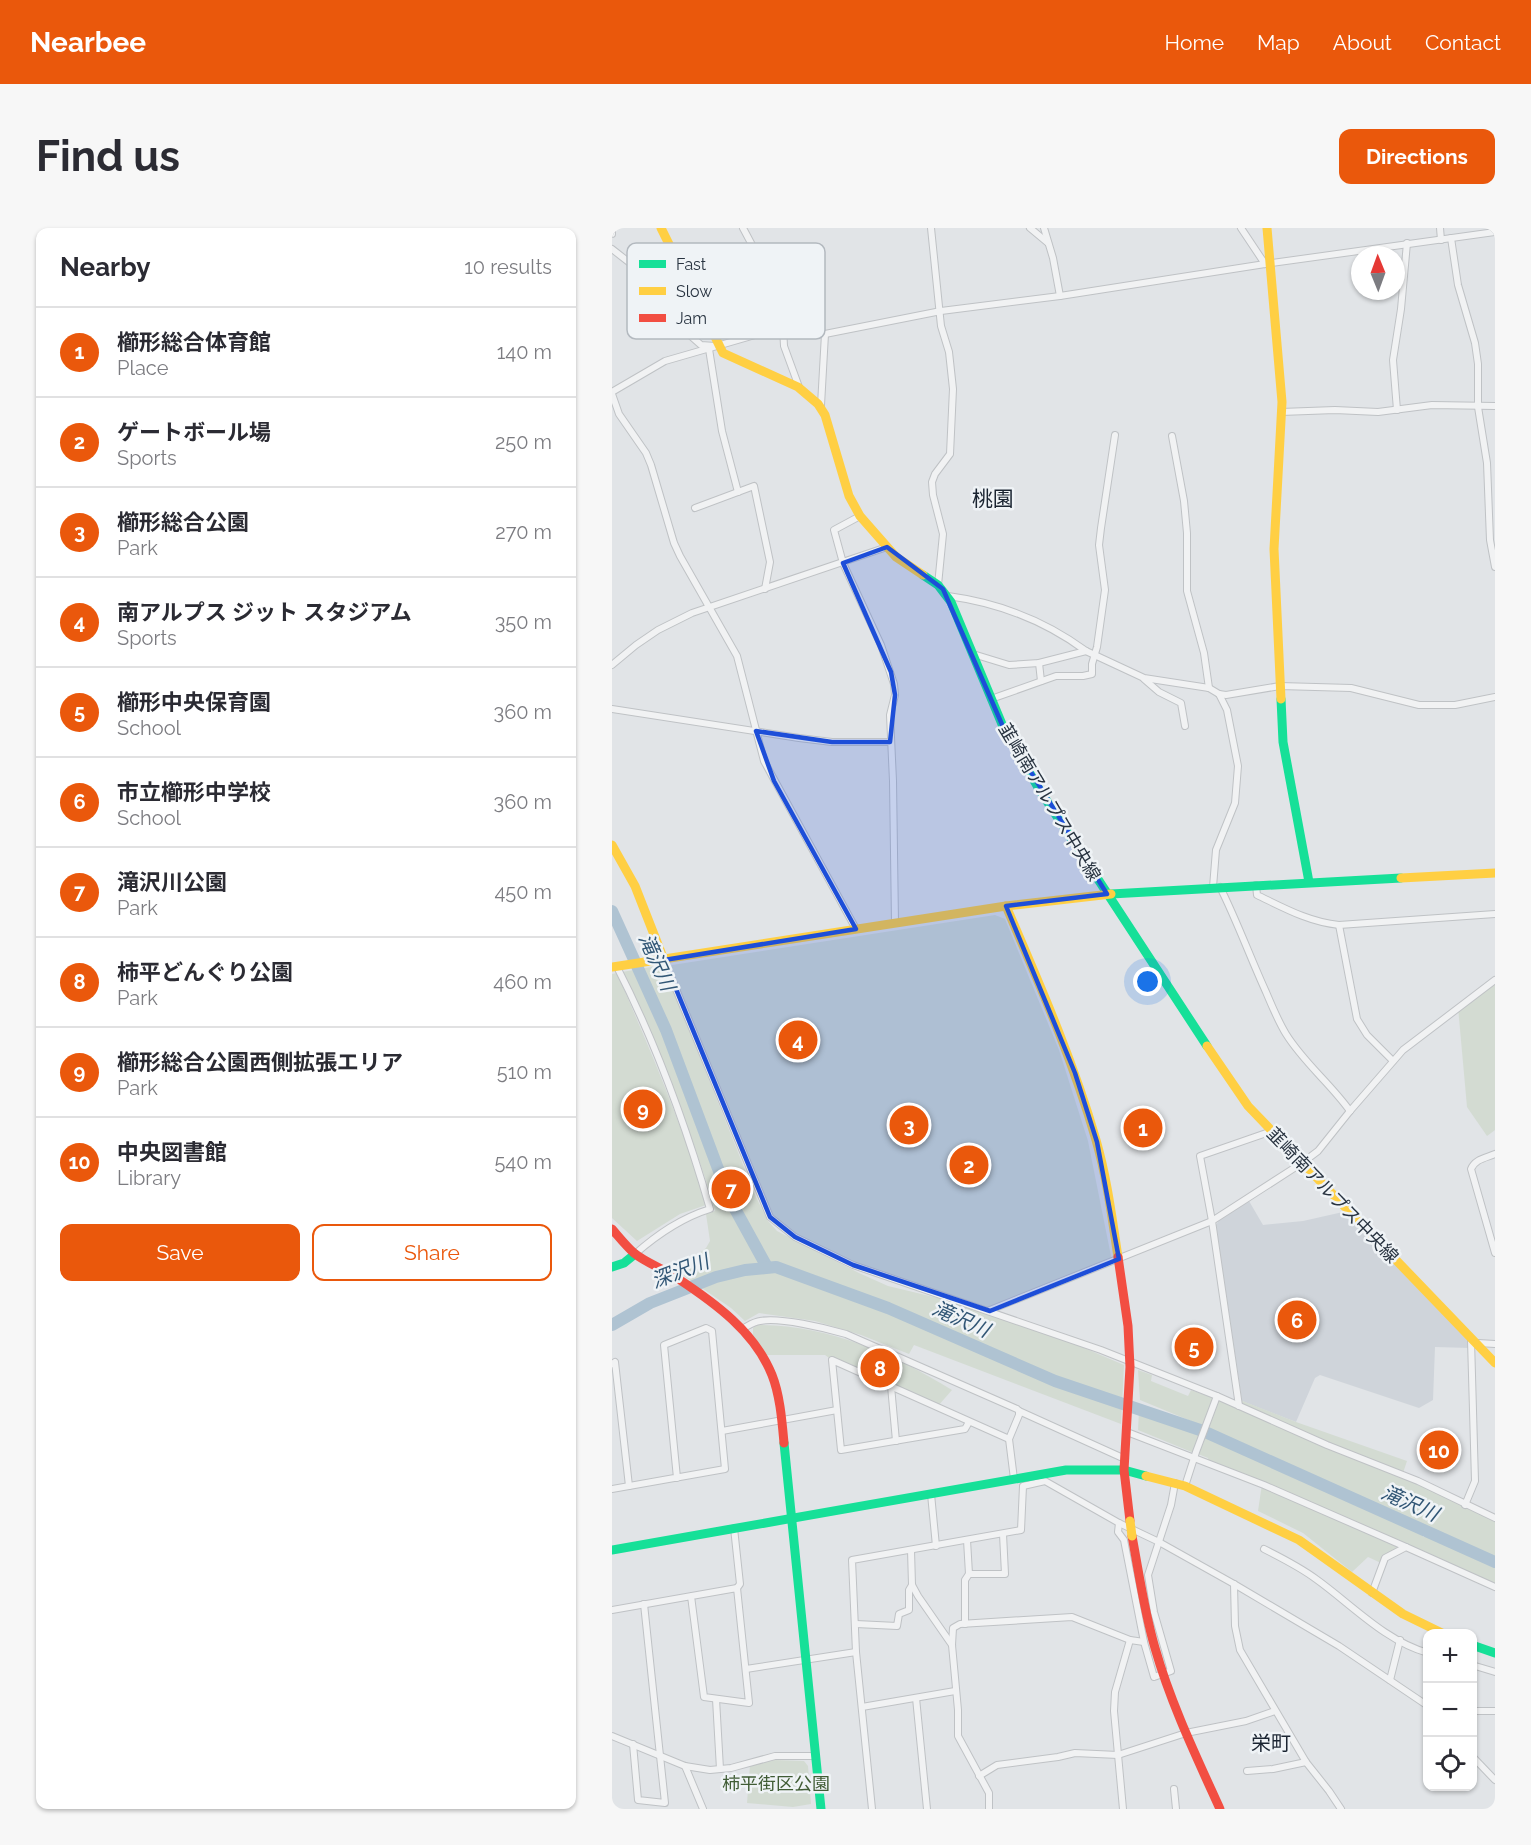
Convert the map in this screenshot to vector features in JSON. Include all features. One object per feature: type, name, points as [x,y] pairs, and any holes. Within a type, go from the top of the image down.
[{"type":"street","points":[[612,228],[612,234]]},
{"type":"street","points":[[662,228],[669,243]]},
{"type":"street","points":[[743,228],[751,243]]},
{"type":"street","points":[[931,228],[941,326],[949,352],[952,389],[950,454],[935,474],[932,482],[943,534],[938,585]]},
{"type":"street","points":[[1030,228],[1049,243]]},
{"type":"street","points":[[1044,228],[1060,296]]},
{"type":"street","points":[[1241,228],[1268,264]]},
{"type":"street","points":[[1267,228],[1268,264],[1281,379],[1274,549],[1283,742],[1309,882]]},
{"type":"street","points":[[1440,228],[1441,240]]},
{"type":"street","points":[[825,334],[941,311],[1060,296],[1407,243],[1495,232]]},
{"type":"street","points":[[1450,238],[1458,285],[1475,343],[1478,364],[1478,407],[1487,463],[1490,540],[1495,567]]},
{"type":"street","points":[[1397,410],[1393,360],[1401,309],[1407,243]]},
{"type":"street","points":[[612,249],[627,261]]},
{"type":"street","points":[[694,339],[701,345],[714,347],[733,359],[800,388],[813,396],[821,405]]},
{"type":"street","points":[[711,339],[714,347],[720,420],[738,492]]},
{"type":"street","points":[[741,339],[665,362],[612,393],[619,414],[646,453],[651,465],[674,543],[737,656],[756,731],[769,771],[856,928]]},
{"type":"street","points":[[785,339],[786,356],[800,388]]},
{"type":"street","points":[[821,405],[825,339]]},
{"type":"street","name":"韮崎南アルプス中央線","points":[[821,405],[849,496],[860,516],[903,562],[938,585],[948,596],[1004,729],[1039,789],[1237,1092],[1302,1163],[1495,1363]]},
{"type":"street","points":[[1281,412],[1335,410],[1378,412],[1432,405],[1495,406]]},
{"type":"street","points":[[991,699],[1056,676],[1092,674],[1105,590],[1100,545],[1101,528],[1115,435]]},
{"type":"street","points":[[1172,436],[1184,501],[1187,533],[1187,591],[1204,653],[1209,688]]},
{"type":"street","points":[[695,508],[754,486],[770,562],[765,589]]},
{"type":"street","points":[[860,516],[834,530],[843,563],[891,672],[895,695],[890,715],[895,923]]},
{"type":"street","points":[[612,665],[658,630],[709,607],[887,547]]},
{"type":"street","points":[[948,596],[981,601],[1025,615],[1086,651],[1144,678],[1209,688],[1219,694],[1226,695],[1280,686],[1351,688],[1419,705],[1455,705],[1495,697]]},
{"type":"street","points":[[973,654],[1009,665],[1039,663],[1086,651]]},
{"type":"street","points":[[1039,663],[1041,681]]},
{"type":"street","points":[[1144,678],[1159,692],[1181,703],[1185,726]]},
{"type":"street","points":[[1219,694],[1227,710],[1238,766],[1235,803],[1216,850],[1216,887],[1234,914],[1253,966],[1285,1033],[1350,1111]]},
{"type":"street","points":[[612,709],[832,742],[890,742]]},
{"type":"street","points":[[612,845],[635,886],[662,960],[770,1217],[795,1238],[853,1265],[990,1311],[1217,1396],[1327,1445],[1418,1481],[1495,1518]]},
{"type":"street","points":[[612,1267],[624,1263],[663,1231],[682,1220],[710,1209],[698,1168],[658,1059],[616,967],[856,928],[1107,894],[1495,873]]},
{"type":"street","points":[[1256,885],[1257,895],[1325,924],[1339,925],[1495,914]]},
{"type":"street","points":[[1006,906],[1037,976],[1075,1073],[1097,1142],[1124,1291],[1130,1365],[1124,1470],[1132,1536],[1147,1620],[1163,1674],[1220,1809]]},
{"type":"street","points":[[1339,925],[1357,1019],[1367,1035],[1393,1061]]},
{"type":"street","points":[[990,1311],[1212,1221],[1302,1163],[1318,1151],[1403,1050],[1495,980]]},
{"type":"street","points":[[1239,1406],[1212,1221],[1200,1156],[1272,1131]]},
{"type":"street","points":[[1495,1154],[1479,1160],[1473,1164],[1471,1169],[1495,1253]]},
{"type":"street","points":[[612,1228],[635,1254],[671,1274],[708,1300],[742,1329],[772,1375],[782,1419],[821,1809]]},
{"type":"street","points":[[742,1329],[768,1320],[824,1328],[846,1334],[1125,1459]]},
{"type":"street","points":[[612,1489],[677,1478],[725,1469],[712,1331],[706,1328],[664,1345],[677,1478]]},
{"type":"street","points":[[1465,1505],[1475,1481],[1473,1341],[1495,1344]]},
{"type":"street","points":[[969,1422],[965,1429],[841,1450],[832,1360],[1009,1439]]},
{"type":"street","points":[[612,1364],[615,1362],[629,1486]]},
{"type":"street","points":[[891,1386],[896,1441]]},
{"type":"street","points":[[1119,1523],[1118,1532],[1124,1540],[1144,1642],[1154,1677],[1171,1671],[1154,1612],[1148,1575],[1171,1505],[1195,1455],[1217,1396]]},
{"type":"street","points":[[722,1431],[837,1410]]},
{"type":"street","points":[[1014,1479],[1009,1439],[1019,1411]]},
{"type":"street","points":[[1127,1430],[1195,1455],[1495,1587]]},
{"type":"street","points":[[612,1550],[1066,1470],[1124,1470],[1180,1484],[1299,1540],[1403,1614],[1434,1629]]},
{"type":"street","points":[[872,1809],[855,1652],[856,1624],[852,1560],[1021,1530],[1023,1486],[1045,1481],[1119,1523],[1159,1542],[1340,1646],[1423,1703]]},
{"type":"street","points":[[932,1494],[936,1545]]},
{"type":"street","points":[[691,1596],[704,1697],[749,1703],[737,1588],[740,1584],[735,1528]]},
{"type":"street","points":[[969,1574],[1005,1574],[1003,1534]]},
{"type":"street","points":[[965,1624],[965,1580],[969,1574],[967,1540]]},
{"type":"street","points":[[1372,1593],[1384,1558],[1406,1547]]},
{"type":"street","points":[[1264,1549],[1316,1579],[1340,1599],[1400,1640],[1423,1651]]},
{"type":"street","points":[[910,1550],[912,1585],[952,1645]]},
{"type":"street","points":[[1234,1584],[1235,1626],[1240,1650],[1305,1762],[1341,1809]]},
{"type":"street","points":[[856,1624],[897,1626],[899,1614],[909,1611],[909,1590],[912,1585]]},
{"type":"street","points":[[612,1610],[737,1588]]},
{"type":"street","points":[[633,1744],[638,1800],[665,1803],[644,1604]]},
{"type":"street","points":[[989,1809],[989,1793],[958,1736],[953,1628],[960,1624],[1072,1617],[1130,1640],[1144,1642]]},
{"type":"street","points":[[1123,1809],[1114,1711],[1115,1692],[1130,1640]]},
{"type":"street","points":[[1390,1680],[1400,1640]]},
{"type":"street","points":[[1477,1646],[1495,1653]]},
{"type":"street","points":[[746,1669],[855,1652]]},
{"type":"street","points":[[1477,1666],[1495,1672]]},
{"type":"street","points":[[862,1707],[955,1691]]},
{"type":"street","points":[[916,1698],[927,1809]]},
{"type":"street","points":[[716,1700],[720,1769]]},
{"type":"street","points":[[979,1776],[997,1765],[1075,1753],[1118,1755],[1186,1733],[1246,1721],[1275,1711]]},
{"type":"street","points":[[1477,1711],[1495,1711]]},
{"type":"street","points":[[612,1736],[685,1766],[710,1770],[775,1756],[815,1756]]},
{"type":"street","points":[[1477,1760],[1495,1780]]},
{"type":"street","points":[[1247,1771],[1273,1769],[1305,1762]]},
{"type":"street","points":[[685,1766],[703,1809]]},
{"type":"street","points":[[1174,1789],[1176,1809]]},
{"type":"highlighted area","points":[[887,547],[943,589],[1004,729],[1107,894],[1006,906],[1075,1073],[1097,1142],[1119,1259],[990,1311],[853,1265],[795,1237],[770,1217],[664,960],[856,929],[774,781],[756,731],[832,742],[890,742],[895,695],[891,672],[843,563]]},
{"type":"shaded area","points":[[1249,1201],[1263,1225],[1303,1221],[1343,1212],[1470,1341],[1471,1348],[1435,1347],[1433,1400],[1419,1408],[1320,1375],[1315,1378],[1296,1422],[1242,1401],[1216,1225],[1219,1220]]},
{"type":"green space","points":[[995,915],[1005,919],[1059,1050],[1088,1141],[1111,1256],[1110,1260],[988,1308],[890,1277],[843,1258],[789,1232],[774,1217],[670,968],[672,965]]},
{"type":"green space","points":[[663,965],[756,1197],[768,1221],[777,1231],[888,1286],[938,1298],[1075,1344],[1124,1365],[1121,1424],[914,1345],[909,1354],[861,1335],[815,1321],[759,1313],[745,1321],[731,1308],[677,1271],[706,1248],[710,1241],[706,1214],[715,1211],[685,1120],[622,972]]},
{"type":"green space","points":[[617,973],[654,1059],[706,1205],[680,1214],[637,1241],[612,1218],[612,974]]},
{"type":"green space","points":[[1495,980],[1495,1130],[1487,1136],[1467,1107],[1458,1007]]},
{"type":"green space","points":[[757,1325],[808,1330],[859,1344],[883,1353],[952,1390],[938,1406],[825,1355],[765,1355],[753,1335],[753,1328]]},
{"type":"green space","points":[[1138,1370],[1152,1375],[1151,1381],[1188,1396],[1191,1390],[1213,1398],[1203,1426],[1140,1400]]},
{"type":"green space","points":[[1217,1396],[1415,1479],[1495,1518],[1495,1562],[1218,1438],[1206,1426]]},
{"type":"green space","points":[[1240,1400],[1407,1461],[1403,1473],[1329,1444],[1241,1405]]},
{"type":"green space","points":[[1139,1411],[1200,1435],[1194,1453],[1138,1430]]},
{"type":"green space","points":[[1205,1437],[1423,1533],[1423,1537],[1431,1537],[1495,1564],[1495,1585],[1405,1546],[1381,1563],[1368,1557],[1352,1572],[1303,1533],[1258,1511],[1262,1484],[1209,1464],[1208,1458],[1198,1454]]},
{"type":"green space","name":"柿平街区公園","points":[[774,1760],[804,1761],[808,1766],[811,1804],[793,1807],[747,1803],[750,1765]]},
{"type":"waterway","name":"滝沢川","points":[[612,911],[666,1030],[729,1198],[767,1267]]},
{"type":"waterway","name":"滝沢川","points":[[612,1325],[650,1303],[716,1277],[745,1270],[776,1267],[888,1308],[1055,1381],[1203,1431],[1495,1562]]},
{"type":"traffic: fast","points":[[923,575],[938,585],[951,602],[1004,729],[1039,789],[1207,1046]]},
{"type":"traffic: fast","points":[[1281,699],[1283,742],[1309,882]]},
{"type":"traffic: fast","points":[[1111,894],[1401,878]]},
{"type":"traffic: fast","points":[[612,1267],[624,1263],[635,1254]]},
{"type":"traffic: fast","points":[[784,1443],[821,1809]]},
{"type":"traffic: fast","points":[[612,1550],[1066,1470],[1124,1470],[1146,1476]]},
{"type":"traffic: fast","points":[[1477,1647],[1495,1653]]},
{"type":"traffic: slow","points":[[661,228],[668,243]]},
{"type":"traffic: slow","points":[[1267,228],[1282,402],[1274,549],[1281,699]]},
{"type":"traffic: slow","points":[[716,339],[723,353],[798,387],[818,404],[825,415],[849,496],[860,516],[896,557],[923,575]]},
{"type":"traffic: slow","points":[[612,845],[635,886],[664,960]]},
{"type":"traffic: slow","points":[[1401,878],[1495,873]]},
{"type":"traffic: slow","points":[[612,967],[1006,906],[1111,894]]},
{"type":"traffic: slow","points":[[1006,906],[1055,1022],[1087,1110],[1103,1169],[1118,1257]]},
{"type":"traffic: slow","points":[[1207,1046],[1248,1106],[1495,1363]]},
{"type":"traffic: slow","points":[[1146,1476],[1185,1486],[1299,1540],[1403,1614],[1434,1629]]},
{"type":"traffic: slow","points":[[1130,1521],[1132,1536]]},
{"type":"traffic: jam","points":[[612,1229],[639,1257],[677,1278],[719,1308],[755,1345],[765,1360],[775,1383],[784,1443]]},
{"type":"traffic: jam","points":[[1118,1257],[1128,1326],[1130,1367],[1124,1470],[1130,1521]]},
{"type":"traffic: jam","points":[[1132,1536],[1148,1620],[1161,1669],[1184,1730],[1220,1809]]},
{"type":"place","name":"南アルプス ジット スタジアム","points":[[798,1040]]},
{"type":"place","name":"櫛形総合公園西側拡張エリア","points":[[643,1109]]},
{"type":"place","name":"櫛形総合公園","points":[[909,1125]]},
{"type":"place","name":"櫛形総合体育館","points":[[1143,1128]]},
{"type":"place","name":"ゲートボール場","points":[[969,1165]]},
{"type":"place","name":"滝沢川公園","points":[[731,1189]]},
{"type":"place","name":"市立櫛形中学校","points":[[1297,1320]]},
{"type":"place","name":"櫛形中央保育園","points":[[1194,1347]]},
{"type":"place","name":"柿平どんぐり公園","points":[[880,1368]]},
{"type":"place","name":"中央図書館","points":[[1439,1450]]},
{"type":"district","name":"桃園","points":[[993,498]]},
{"type":"district","name":"栄町","points":[[1271,1743]]},
{"type":"water label","name":"深沢川","points":[[680,1271]]}]
